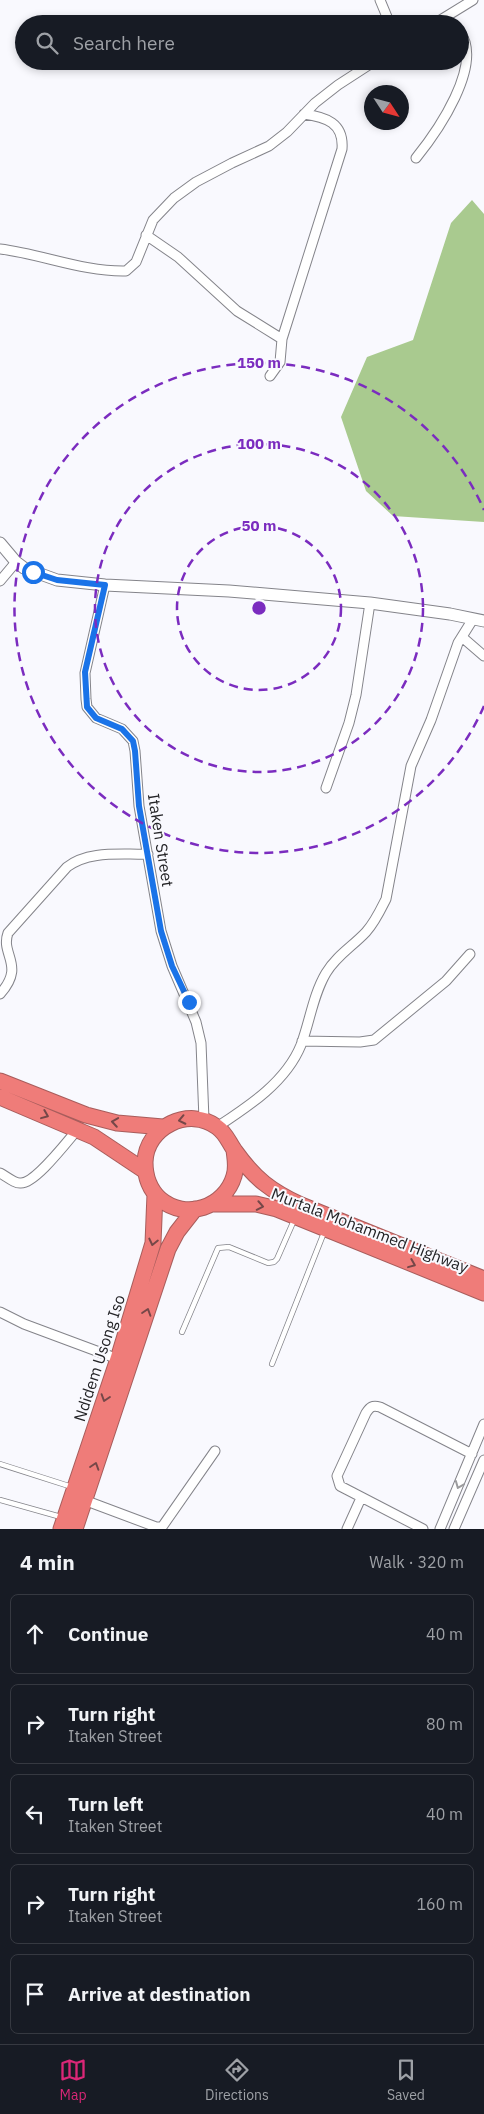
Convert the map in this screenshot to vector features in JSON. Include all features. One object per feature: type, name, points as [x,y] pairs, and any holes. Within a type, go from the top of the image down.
[{"type":"highway","points":[[0,1081],[86,1115],[117,1123],[163,1127]]},
{"type":"highway","points":[[0,1097],[94,1137],[145,1171]]},
{"type":"highway","points":[[190,1118],[211,1123],[227,1137],[234,1150],[236,1162],[230,1186],[212,1204],[186,1210],[169,1205],[155,1194],[148,1184],[145,1171],[145,1155],[152,1139],[163,1127],[183,1119],[190,1118]]},
{"type":"highway","name":"Murtala Mohammed Highway","points":[[234,1150],[264,1184],[280,1195],[484,1279]]},
{"type":"highway","name":"Ndidem Usong Iso","points":[[80,1494],[118,1359],[154,1243],[155,1194]]},
{"type":"highway","name":"Murtala Mohammed Highway","points":[[212,1204],[256,1204],[326,1229],[484,1293]]},
{"type":"highway","name":"Ndidem Usong Iso","points":[[67,1525],[80,1494],[168,1249],[177,1232],[194,1209]]},
{"type":"street","points":[[380,0],[386,15]]},
{"type":"street","points":[[455,15],[474,0]]},
{"type":"street","points":[[469,42],[471,53],[469,68]]},
{"type":"street","points":[[0,249],[17,251],[88,268],[126,271],[136,262],[153,220],[174,198],[218,170],[269,146],[338,86],[362,70]]},
{"type":"street","points":[[416,158],[446,121],[467,84],[469,70]]},
{"type":"street","points":[[270,376],[280,362],[282,339],[342,150],[340,134],[334,123],[322,117],[304,114]]},
{"type":"street","points":[[146,234],[178,257],[237,312],[282,339]]},
{"type":"street","points":[[2,549],[16,562],[33,572],[57,580],[105,585],[230,591],[370,603],[479,620]]},
{"type":"street","points":[[0,581],[16,562]]},
{"type":"street","name":"Itaken Street","points":[[105,585],[85,672],[87,707],[96,718],[122,729],[133,741],[139,806],[161,931],[172,966],[196,1022],[201,1043],[211,1123]]},
{"type":"street","points":[[326,788],[349,723],[356,695],[370,603]]},
{"type":"street","points":[[211,1123],[264,1094],[291,1060],[302,1040],[325,974],[333,962],[365,933],[376,919],[386,899],[409,772],[462,637],[479,620]]},
{"type":"street","points":[[462,637],[484,656]]},
{"type":"street","points":[[0,994],[10,982],[12,973],[5,943],[6,936],[67,867],[87,856],[148,854]]},
{"type":"street","points":[[302,1040],[360,1042],[374,1040],[446,981],[470,954]]},
{"type":"street","points":[[0,1173],[16,1182],[27,1181],[40,1170],[78,1129]]},
{"type":"street","points":[[0,1312],[24,1324],[118,1359]]},
{"type":"street","points":[[423,1529],[340,1486],[337,1476],[366,1413],[374,1405],[472,1454]]},
{"type":"street","points":[[440,1529],[484,1424]]},
{"type":"street","points":[[80,1494],[156,1527],[162,1527],[215,1451]]},
{"type":"street","points":[[454,1529],[484,1460]]},
{"type":"street","points":[[347,1529],[361,1498]]},
{"type":"lane","points":[[182,1332],[218,1248],[229,1247],[268,1263],[274,1262],[295,1217]]},
{"type":"lane","points":[[272,1364],[326,1229]]},
{"type":"lane","points":[[0,1464],[80,1494]]},
{"type":"lane","points":[[0,1500],[67,1525]]},
{"type":"green space","points":[[472,200],[484,214],[484,522],[393,516],[366,491],[341,417],[367,357],[413,340],[451,223]]},
{"type":"route","points":[[33,572],[57,580],[105,585],[85,672],[87,707],[96,718],[122,729],[133,741],[139,806],[161,931],[172,966],[189,1002]]}]
